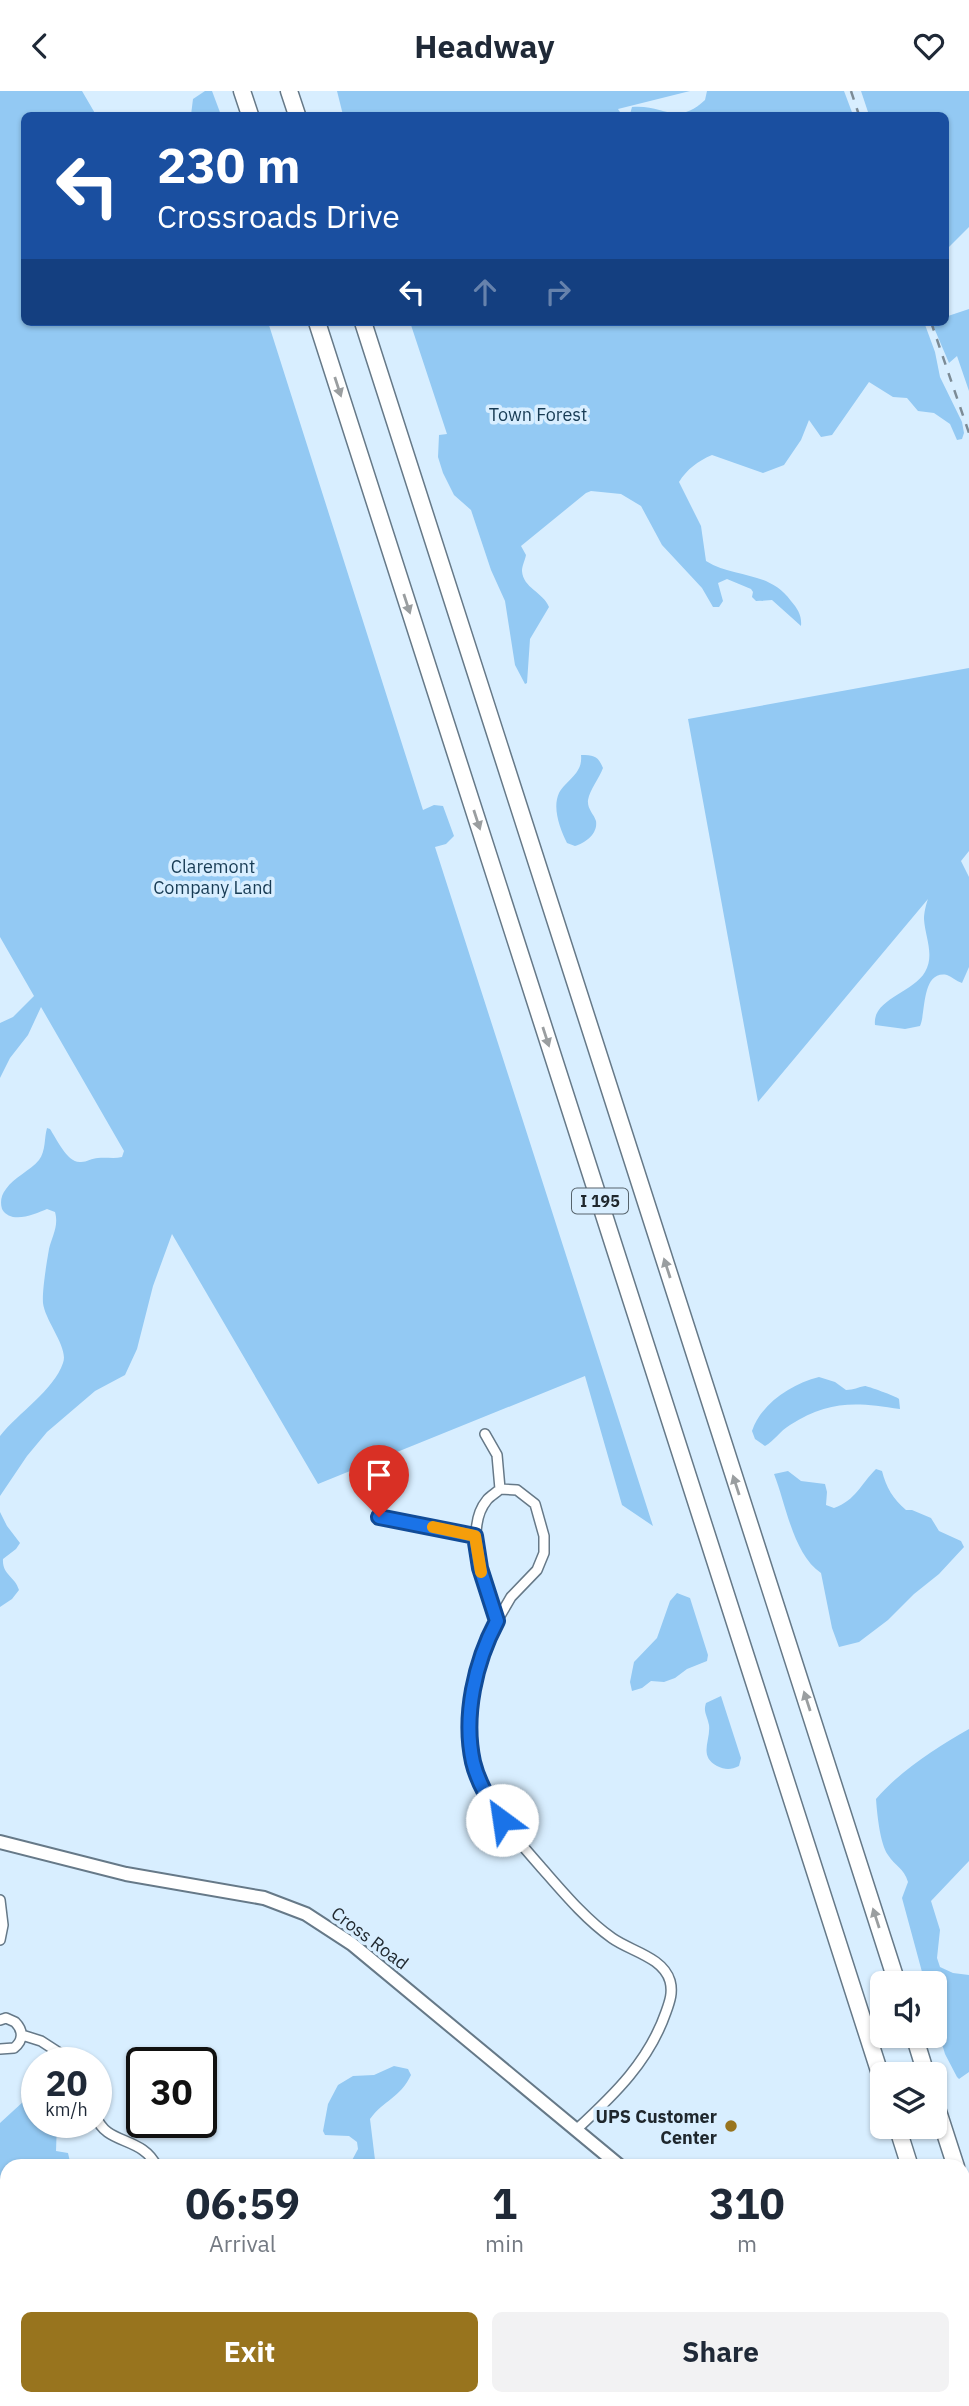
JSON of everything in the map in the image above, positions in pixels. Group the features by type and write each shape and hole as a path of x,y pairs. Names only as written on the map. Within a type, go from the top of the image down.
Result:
{"highway":[{"path":"242,91 249,112"},
{"path":"289,91 296,112"},
{"name":"I 195","path":"318,326 876,2062"},
{"name":"I 195","path":"364,326 893,1971"},
{"path":"901,2139 907,2159"},
{"path":"947,2139 953,2159"}],"street":[{"path":"485,1434 497,1455 500,1489"},
{"path":"497,1621 480,1568 475,1536 486,1500 500,1489 517,1490 535,1504 544,1536 544,1553 537,1570 511,1597 484,1644 478,1666 469,1737 474,1765 487,1797 517,1840 560,1888 612,1938 656,1963 668,1975 671,1986 671,1999 648,2052 626,2080 577,2129"},
{"path":"379,1517 475,1536"},
{"name":"Cross Road","path":"0,1842 127,1874 264,1898 306,1914 352,1944 612,2159"},
{"path":"0,1900 3,1925 0,1940"},
{"path":"0,2020 6,2018 15,2022 22,2035 49,2047"},
{"path":"0,2049 18,2045 22,2035"},
{"path":"112,2134 143,2148 153,2159"}],"green space":[{"name":"Claremont Company Land","path":"0,91 82,91 94,112 21,112 21,326 269,326 423,810 434,805 443,806 454,836 446,844 435,847 653,1526 622,1505 585,1376 318,1484 172,1234 153,1286 137,1349 125,1375 95,1391 47,1432 0,1496 0,1436 52,1383 64,1357 43,1303 48,1254 56,1226 55,1212 47,1209 23,1217 11,1216 2,1209 2,1196 9,1185 39,1160 44,1149 47,1128 67,1155 76,1162 122,1157 124,1151 41,1007 28,1035 10,1058 0,1078 0,1023 13,1017 34,996 0,937"},
{"path":"205,91 212,91 220,112 191,112 193,99"},
{"path":"337,91 690,91 618,109 620,112 342,112"},
{"path":"707,91 844,91 852,112 686,112 705,100"},
{"path":"861,91 969,91 969,227 949,247 949,112 868,112"},
{"path":"632,107 667,112 631,112"},
{"path":"969,309 969,391 957,356 949,363 933,326 949,326 949,316"},
{"name":"Town Forest","path":"411,326 925,326 940,377 962,422 964,433 962,439 957,440 950,424 934,413 918,411 907,398 893,397 869,382 832,435 821,437 809,420 801,440 784,465 763,473 712,455 686,473 679,482 701,526 706,561 772,584 796,607 801,626 772,600 756,601 752,597 751,589 727,579 718,583 723,601 719,607 713,607 702,588 662,545 641,506 621,494 591,491 586,493 521,546 526,555 523,577 549,607 530,639 525,684 515,665 505,601 491,570 471,510 454,495 438,457 439,435 447,434"},
{"path":"969,668 969,851 961,861 969,877 969,967 962,983 947,975 939,975 933,979 926,994 920,1026 905,1029 875,1025 876,1016 886,1002 919,979 928,966 924,919 928,899 758,1102 688,719"},
{"path":"581,755 595,757 603,768 588,800 596,821 595,830 587,840 575,846 567,843 564,837 556,805 562,788 580,767"},
{"path":"819,1377 835,1382 846,1390 865,1386 887,1394 899,1399 900,1409 856,1404 830,1407 790,1425 765,1446 755,1439 752,1431 756,1421 770,1404 788,1390"},
{"path":"876,1469 882,1471 897,1502 906,1510 931,1518 939,1531 961,1541 964,1547 939,1574 888,1620 859,1642 839,1647 832,1628 821,1573 811,1565 797,1541 774,1474 788,1471 801,1481 825,1484 826,1505 834,1508 853,1496"},
{"path":"0,1512 20,1543 3,1559 5,1569 19,1590 0,1607"},
{"path":"677,1593 690,1598 708,1655 707,1661 687,1669 675,1678 664,1682 651,1681 632,1691 630,1682 634,1662 657,1638 670,1601"},
{"path":"721,1696 741,1758 739,1766 731,1769 711,1762 707,1753 709,1725 705,1706"},
{"path":"969,1729 969,1861 931,1901 940,1930 937,1958 940,1967 953,1973 969,1975 969,2072 959,2079 943,2048 947,2048 947,1971 922,1971 902,1898 908,1882 885,1850 876,1799 908,1769"},
{"path":"394,2066 408,2069 411,2075 402,2089 370,2119 375,2159 353,2159 358,2149 357,2142 349,2136 325,2135 323,2131 328,2104 338,2085 353,2076 374,2075"},
{"path":"21,2104 21,2138 56,2138 56,2151 68,2153 69,2159 0,2159 0,2123"}],"railway":[{"path":"851,91 858,112"},
{"path":"932,326 969,433"}],"slow traffic":[{"path":"433,1527 475,1536 481,1572"}],"place":[{"name":"UPS Customer Center","path":"731,2126"}],"route":[{"path":"379,1517 475,1536 480,1568 497,1621 484,1644 478,1666 469,1737 474,1765 487,1797 502,1820"}]}
